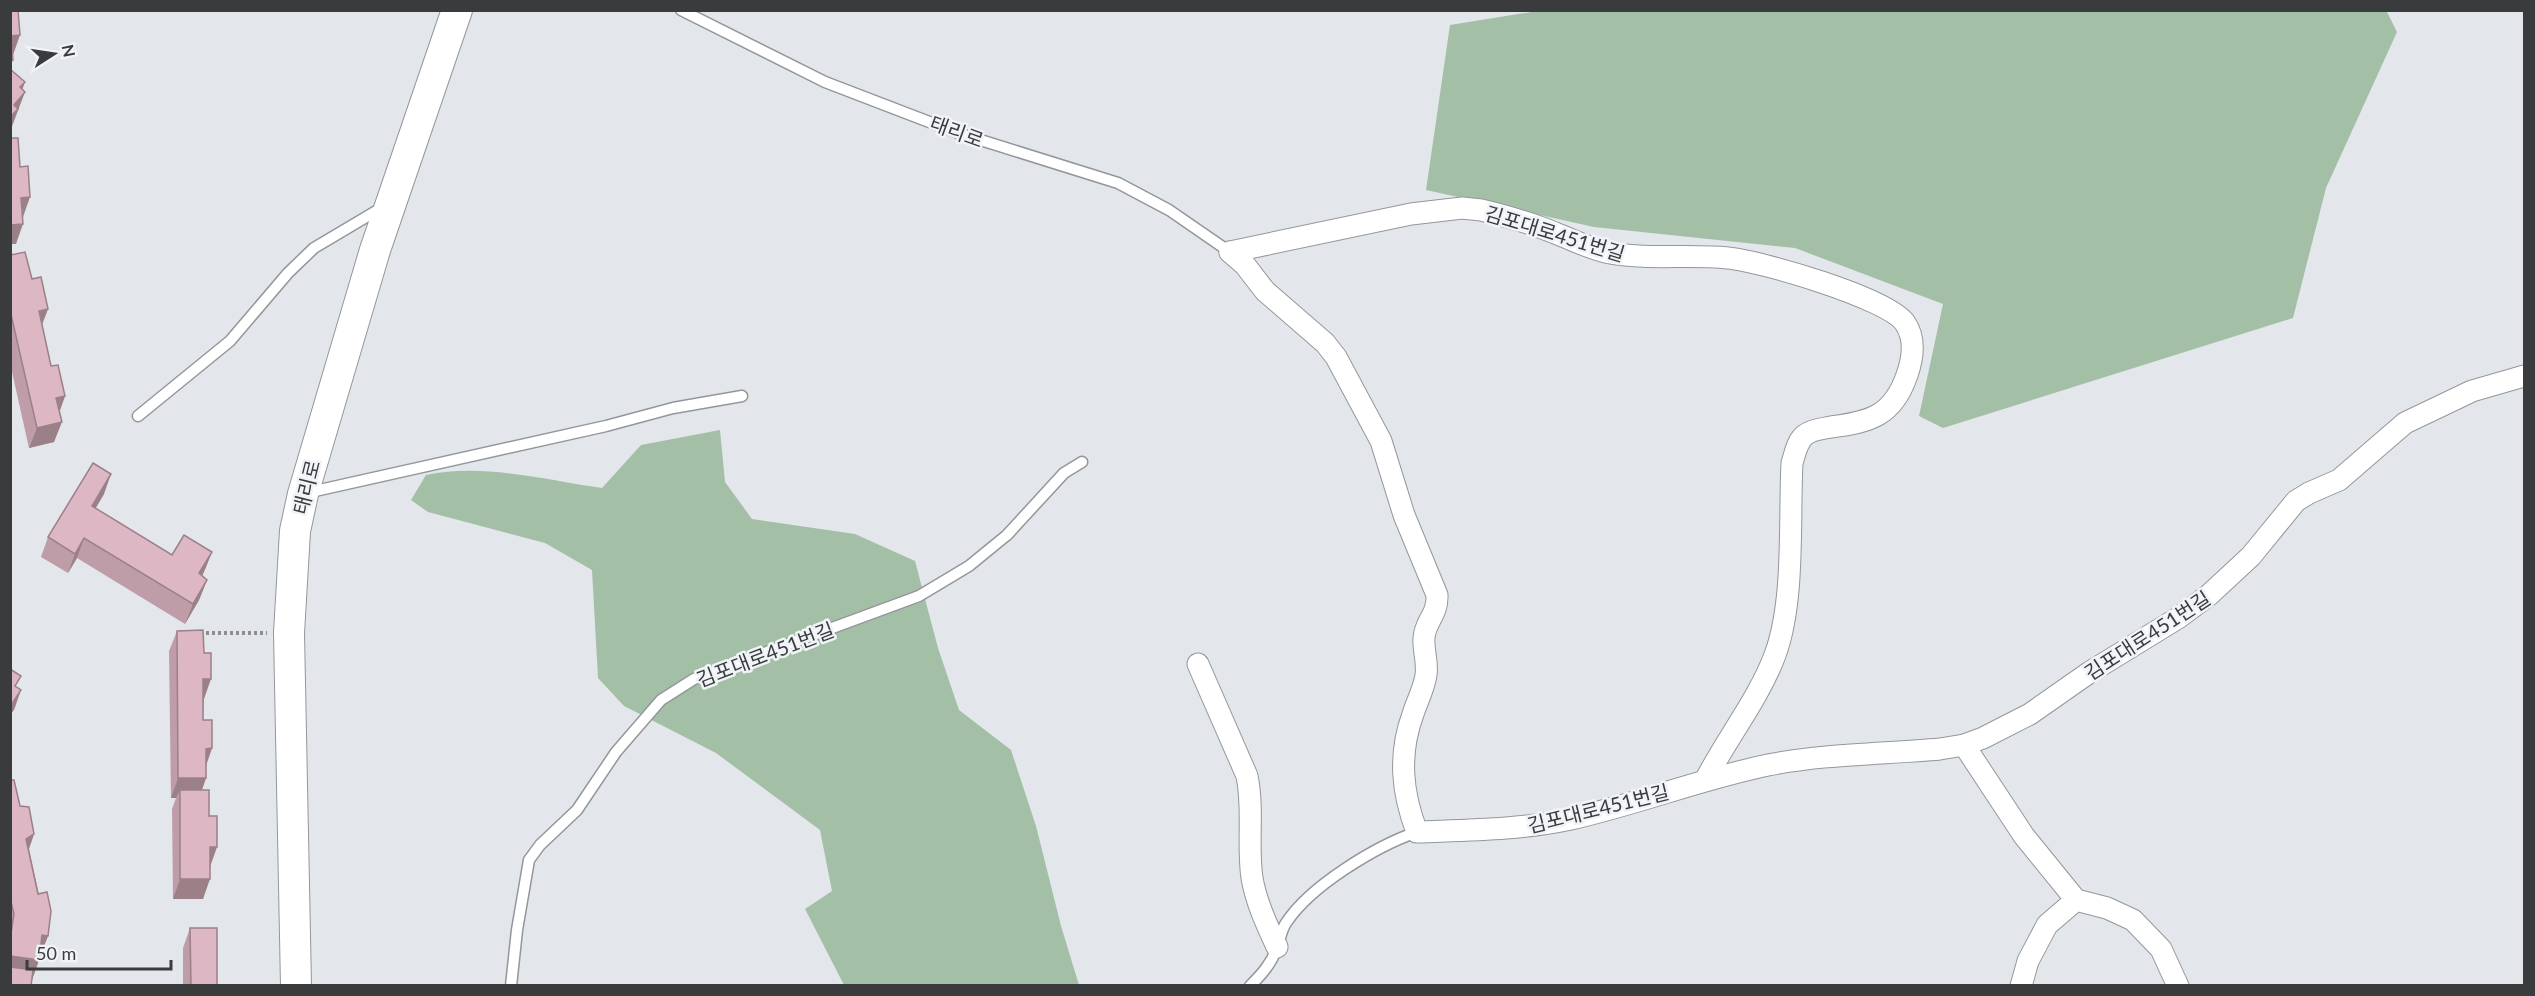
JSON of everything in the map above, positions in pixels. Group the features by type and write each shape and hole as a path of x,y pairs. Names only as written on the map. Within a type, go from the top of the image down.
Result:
{"street":[{"name":"태리로","path":"296,986 289,633 295,531 303,494 391,202 457,10"},
{"name":"김포대로451번길","path":"1230,252 1411,214 1443,209 1472,208 1505,216 1607,252 1632,256 1729,258 1777,269 1870,300 1904,321 1911,336 1913,351 1898,395 1889,406 1877,417 1863,422 1816,429 1804,436 1797,447 1792,464 1787,580 1780,637 1763,680 1723,745 1706,779"},
{"path":"1230,252 1245,265 1265,291 1325,343 1336,357 1381,441 1404,515 1437,595 1437,608 1426,627 1424,639 1426,675 1409,725 1403,756 1406,796 1417,832"},
{"name":"김포대로451번길","path":"1417,832 1490,830 1554,822 1612,808 1706,779 1792,761 1964,745 2030,714 2090,672 2178,618 2231,576 2296,501 2308,493 2339,480 2405,423 2472,391 2524,376"},
{"path":"1198,664 1247,777 1251,794 1252,876 1255,893 1277,947"},
{"path":"1964,745 2024,836 2076,900 2107,908 2133,920 2161,949 2178,986"},
{"path":"2021,986 2028,962 2047,925 2076,900"}],"lane":[{"name":"태리로","path":"681,10 825,82 958,133 1118,183 1169,210 1230,252"},
{"path":"138,416 230,341 288,273 314,248 391,202"},
{"path":"303,494 606,426 673,408 742,396"},
{"name":"김포대로451번길","path":"511,986 529,861 548,837 577,810 616,752 661,700 694,679 919,596 969,566 1007,535 1064,473 1082,462"},
{"name":"김포대로451번길","path":"1250,986 1269,965 1284,927 1293,912 1374,851 1417,832"}],"path":[{"path":"195,633 289,633"}],"green space":[{"path":"1544,10 2386,10 2397,32 2326,188 2293,318 1943,428 1919,416 1943,304 1795,248 1594,227 1426,190 1450,25"},
{"path":"720,430 725,482 752,519 855,534 915,561 938,648 959,710 1011,750 1036,826 1061,926 1079,985 844,985 805,909 832,891 820,830 716,753 624,706 598,678 592,570 545,543 428,512 411,500 426,475 448,472 514,474 602,488 641,445"}],"building":[{"path":"10,10 18,10 20,35 11,36 13,60 10,62"},
{"path":"10,69 25,82 20,87 25,92 14,105 18,109 10,117"},
{"path":"10,138 18,138 20,167 28,166 30,197 21,198 23,224 10,225"},
{"path":"25,252 32,279 41,277 48,309 39,311 51,366 58,365 65,396 56,398 62,422 37,428 10,310 10,255"},
{"path":"93,463 111,474 92,506 172,555 184,535 212,552 199,573 207,580 193,604 84,538 75,554 48,537"},
{"path":"203,630 204,653 211,653 211,679 203,679 203,720 212,720 212,748 206,749 206,778 178,778 177,631"},
{"path":"10,669 21,676 15,686 21,690 10,707"},
{"path":"10,780 14,780 20,806 29,807 34,834 26,839 38,894 47,892 51,911 48,936 42,935 39,960 10,956 14,914 10,898"},
{"path":"180,790 209,790 209,816 217,816 217,847 210,847 210,879 180,879"},
{"path":"190,928 217,928 217,986 191,986"},
{"path":"10,967 33,970 31,986 10,986"}]}
